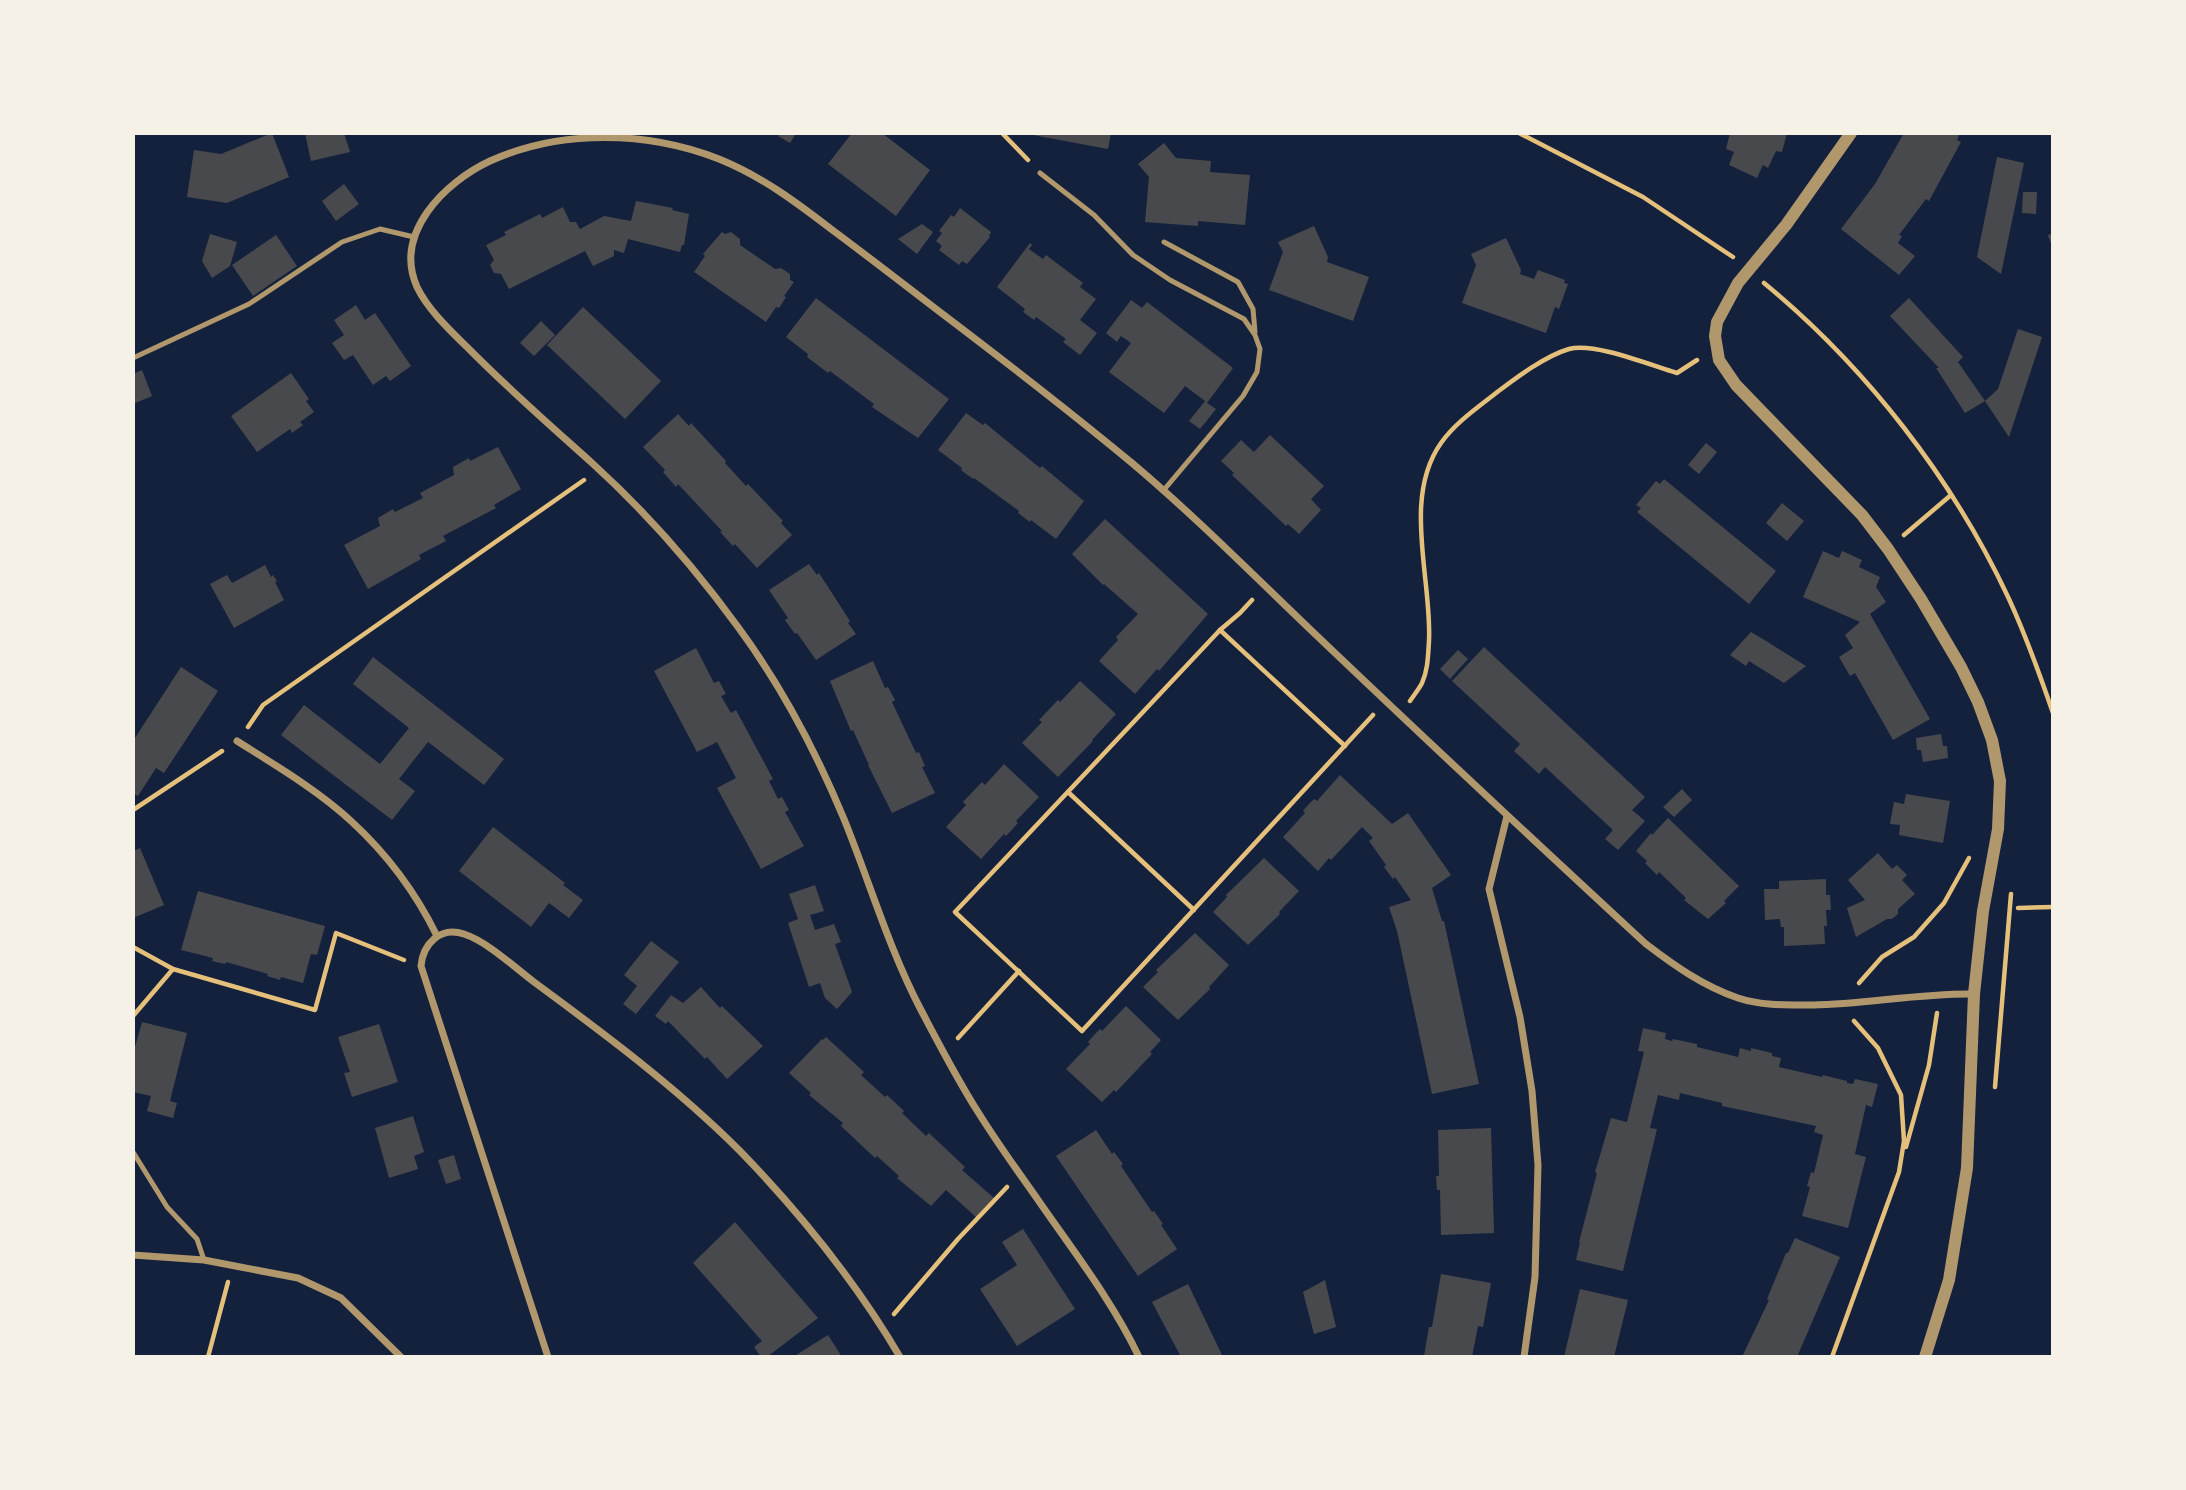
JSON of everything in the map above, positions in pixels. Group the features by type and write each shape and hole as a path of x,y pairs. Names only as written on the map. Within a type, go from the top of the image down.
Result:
{"street":[{"path":"1852,133 1786,225 1738,283 1717,323 1716,349 1719,360 1736,385 1862,514 1888,549 1943,635 1978,702 1992,740 2000,781 1998,829 1983,911 1974,994 1967,1168 1950,1280 1924,1357"},
{"path":"1139,1357 1130,1337 1097,1287 976,1111 918,1004 891,946 845,821 816,757 768,672 739,628 655,526 599,469 525,404 451,331 418,290 412,271 411,248 418,226 436,202 469,173 495,159 544,144 579,138 625,139 675,147 721,160 761,180 804,209 1014,370 1163,491 1507,816 1646,944 1682,971 1741,999 1783,1006 1974,994"},
{"path":"237,741 293,777 351,821 403,878 437,936"},
{"path":"1507,816 1489,888 1520,1017 1532,1091 1537,1153 1535,1277 1524,1357"},
{"path":"548,1357 421,967 422,953 437,936 466,934 487,947 672,1087 740,1152 814,1235 900,1357"},
{"path":"133,1255 204,1260 298,1278 341,1298 401,1357"}],"lane":[{"path":"1040,173 1094,215 1133,255 1170,280 1244,319 1255,335 1260,349 1257,372 1243,396 1163,491"},
{"path":"133,358 249,304 342,242 380,229 414,237"},
{"path":"1164,242 1238,282 1253,309 1255,335"},
{"path":"133,1152 167,1207 197,1239 204,1260"}],"path":[{"path":"1002,133 1040,173"},
{"path":"1519,133 1643,197 1723,250"},
{"path":"1771,289 1858,372 1951,495 2009,599 2053,713"},
{"path":"1401,716 1423,682 1427,666 1428,610 1421,519 1428,472 1441,443 1490,397 1554,355 1571,348 1593,349 1677,373 1716,349"},
{"path":"133,810 237,741 263,705 599,469"},
{"path":"1888,549 1951,495"},
{"path":"1264,586 955,912 1082,1031 1386,701"},
{"path":"1220,630 1345,746"},
{"path":"1068,792 1194,910"},
{"path":"1899,1172 1904,1141 1901,1094 1878,1048 1840,1004 1882,957 1914,937 1944,904 1966,861 1998,829"},
{"path":"2018,908 2053,907"},
{"path":"133,947 173,969 315,1010 336,933 421,967"},
{"path":"133,1016 173,969"},
{"path":"969,1026 1019,971"},
{"path":"1832,1357 1899,1172 1929,1065 1940,995"},
{"path":"882,1328 958,1239 1020,1174"},
{"path":"208,1357 232,1264"}],"building":[{"path":"272,133 289,177 227,203 187,197 194,150 221,154"},
{"path":"305,133 344,133 350,152 311,161"},
{"path":"780,133 796,133 790,143 778,136"},
{"path":"852,133 882,133 930,170 896,216 828,164"},
{"path":"1022,133 1111,133 1108,149"},
{"path":"1730,133 1787,133 1782,152 1776,151 1768,168 1763,165 1757,178 1729,165 1734,152 1726,149"},
{"path":"1904,133 1960,133 1957,140 1961,142 1929,201 1926,199 1899,235 1902,236 1898,243 1915,256 1899,275 1841,229 1875,184"},
{"path":"1164,143 1176,158 1211,161 1210,172 1250,175 1245,225 1198,221 1198,226 1145,222 1149,177 1138,164"},
{"path":"1997,157 2024,163 2001,274 1977,257"},
{"path":"344,184 359,204 336,221 322,201"},
{"path":"2023,192 2037,192 2036,214 2022,213"},
{"path":"636,201 689,214 684,245 680,252 628,239 624,253 614,250 614,256 593,266 585,251 509,289 501,274 494,273 490,265 494,260 486,245 506,235 504,232 540,214 542,218 563,207 570,222 576,222 580,229 604,216 631,221"},
{"path":"960,208 991,232 990,237 967,264 962,261 959,265 939,250 942,246 936,241 942,233 939,231"},
{"path":"922,224 933,232 917,254 898,239"},
{"path":"1314,226 1328,257 1327,262 1369,277 1353,321 1269,290 1283,252 1278,242"},
{"path":"722,232 731,232 740,239 740,245 775,269 781,268 790,274 790,280 794,282 779,308 776,307 766,322 694,272 705,256 703,254"},
{"path":"2053,233 2053,249 2048,235"},
{"path":"210,234 237,242 230,266 212,278 202,261"},
{"path":"276,235 297,266 253,296 232,265"},
{"path":"1506,238 1521,270 1520,274 1534,279 1538,270 1565,280 1564,283 1568,284 1559,309 1555,307 1546,333 1462,303 1476,265 1471,254"},
{"path":"1030,243 1032,245 1029,249 1043,259 1046,255 1083,283 1080,287 1096,299 1080,320 1097,333 1080,355 1063,342 1066,339 1036,317 1034,320 1023,312 1025,309 997,287"},
{"path":"816,298 949,399 918,438 872,407 874,404 830,371 828,373 786,337"},
{"path":"1909,298 1963,357 1958,362 1985,401 1965,413 1936,368 1939,368 1890,316"},
{"path":"1131,300 1142,308 1147,302 1233,368 1207,403 1216,409 1200,429 1189,421 1205,401 1185,386 1164,413 1109,372 1131,343 1121,336 1117,342 1106,333"},
{"path":"356,305 365,320 375,313 411,366 390,381 386,376 373,385 353,355 344,360 332,343 344,335 334,320"},
{"path":"583,307 661,381 625,419 547,345"},
{"path":"541,321 555,335 534,356 520,343"},
{"path":"2018,329 2042,337 2009,437 1985,401 1998,389"},
{"path":"142,370 152,396 133,404 133,374"},
{"path":"291,373 309,399 306,401 314,412 300,422 303,425 292,433 290,429 257,452 231,416"},
{"path":"966,413 983,425 985,423 1084,501 1056,539 1018,513 1019,511 961,470 962,468 938,450"},
{"path":"678,414 689,426 691,423 746,486 748,484 783,521 781,523 792,535 757,568 735,544 733,546 678,484 676,487 663,472 665,470 643,447"},
{"path":"1270,435 1324,486 1311,499 1321,510 1299,534 1288,524 1286,526 1232,475 1234,473 1221,461 1241,440 1254,452"},
{"path":"1706,443 1717,452 1699,474 1688,465"},
{"path":"498,447 521,489 494,505 496,508 443,536 446,541 419,555 421,559 368,589 344,545 380,526 378,518 393,509 395,512 423,498 420,493 454,475 453,467"},
{"path":"1664,479 1776,571 1749,604 1637,512 1641,508 1636,505 1656,481 1660,484"},
{"path":"1782,503 1804,521 1787,541 1766,523"},
{"path":"1105,519 1208,614 1159,671 1157,669 1135,694 1099,661 1118,640 1116,637 1138,614 1072,554"},
{"path":"1823,551 1839,558 1842,551 1862,560 1859,567 1880,577 1876,587 1886,602 1870,614 1930,719 1893,740 1855,673 1850,676 1839,657 1853,648 1845,635 1860,622 1803,597"},
{"path":"809,564 817,575 819,573 856,634 816,660 785,620 788,618 769,590"},
{"path":"265,565 271,577 273,575 277,581 275,582 284,600 234,628 210,584 227,575 232,583"},
{"path":"1751,632 1806,666 1784,683 1749,661 1746,666 1730,655"},
{"path":"1484,647 1645,797 1632,810 1645,821 1618,850 1605,839 1613,830 1545,767 1539,774 1514,751 1520,744 1452,681"},
{"path":"696,648 714,683 719,681 726,694 721,696 731,713 736,710 773,779 769,781 778,799 782,797 789,810 785,812 804,846 761,869 717,788 736,778 717,742 697,752 654,671"},
{"path":"1458,650 1468,659 1450,679 1440,669"},
{"path":"373,657 504,759 484,785 428,742 399,779 415,791 392,820 281,735 304,705 380,764 409,728 353,684"},
{"path":"873,661 885,688 888,687 895,700 892,702 916,753 919,752 925,766 922,767 935,793 892,813 853,730 851,731 830,681"},
{"path":"181,667 218,691 164,773 156,768 138,796 133,793 133,741"},
{"path":"1080,681 1116,714 1058,777 1022,743 1042,722 1039,720"},
{"path":"1941,734 1943,746 1947,746 1948,758 1923,762 1921,750 1917,750 1916,738"},
{"path":"1004,764 1039,797 1006,836 1004,834 981,859 946,827 966,805 963,802 982,782 985,785"},
{"path":"1340,775 1392,824 1408,813 1451,875 1432,888 1444,921 1479,1084 1432,1094 1397,931 1389,907 1411,900 1395,877 1393,879 1384,867 1386,865 1369,841 1373,838 1362,827 1318,871 1283,837 1305,813 1303,811 1308,805 1314,799 1317,801"},
{"path":"1682,789 1692,800 1674,817 1663,807"},
{"path":"1906,794 1950,801 1943,843 1899,835 1900,825 1890,824 1894,802 1904,804"},
{"path":"1668,818 1739,886 1724,901 1726,903 1708,919 1684,900 1686,898 1659,872 1657,875 1636,851"},
{"path":"493,827 583,900 569,918 549,903 531,927 459,871"},
{"path":"140,848 164,905 133,918 133,851"},
{"path":"1878,853 1892,869 1897,865 1907,875 1902,880 1915,894 1898,909 1898,914 1892,919 1887,919 1856,937 1847,908 1865,900 1848,880"},
{"path":"1264,858 1299,891 1248,945 1213,912 1226,895"},
{"path":"1826,879 1826,895 1830,895 1831,910 1826,910 1825,944 1784,946 1784,927 1781,927 1780,919 1765,920 1764,889 1779,889 1779,881"},
{"path":"815,885 824,911 810,915 815,930 834,924 841,942 835,944 852,992 837,1009 825,998 820,983 809,987 788,923 798,919 789,894"},
{"path":"198,891 325,926 317,955 311,954 303,983 281,977 280,980 267,976 268,974 226,962 212,961 213,958 181,950"},
{"path":"1195,933 1229,965 1210,989 1178,1020 1143,987 1158,972 1156,970"},
{"path":"651,941 679,962 636,1014 623,1004 637,986 624,975"},
{"path":"701,987 720,1008 722,1006 763,1046 727,1079 668,1021 666,1024 655,1016 671,995 683,1003"},
{"path":"1126,1006 1161,1040 1150,1052 1152,1054 1116,1092 1114,1090 1102,1102 1066,1069 1090,1044 1088,1042 1094,1035 1100,1029 1102,1031"},
{"path":"142,1022 187,1033 170,1101 177,1103 173,1118 147,1111 151,1096 133,1092 133,1054"},
{"path":"379,1024 398,1082 352,1097 344,1073 350,1072 338,1037"},
{"path":"1643,1028 1666,1033 1665,1039 1697,1044 1697,1047 1738,1057 1740,1048 1772,1053 1772,1056 1781,1058 1779,1067 1822,1077 1823,1075 1847,1083 1853,1084 1855,1079 1878,1084 1872,1107 1866,1105 1855,1154 1866,1157 1848,1228 1802,1216 1810,1187 1807,1186 1811,1172 1814,1173 1823,1135 1814,1132 1816,1126 1722,1106 1722,1103 1680,1093 1679,1100 1658,1095 1650,1128 1657,1129 1623,1271 1576,1260 1597,1173 1595,1172 1611,1118 1627,1122 1644,1052 1638,1051"},
{"path":"826,1037 864,1072 861,1075 885,1097 887,1095 926,1136 929,1133 965,1167 962,1170 994,1198 976,1217 946,1190 931,1206 897,1178 899,1176 877,1156 875,1158 841,1126 843,1123 809,1095 811,1093 789,1073"},
{"path":"413,1116 424,1152 414,1156 418,1169 389,1178 375,1128"},
{"path":"1491,1128 1494,1233 1441,1235 1440,1190 1437,1190 1436,1176 1439,1176 1438,1130"},
{"path":"1096,1130 1112,1154 1114,1152 1123,1164 1121,1166 1163,1224 1161,1225 1177,1249 1138,1276 1056,1156"},
{"path":"454,1155 461,1179 446,1184 438,1160"},
{"path":"735,1222 818,1318 767,1357 761,1357 754,1347 762,1341 693,1263"},
{"path":"1023,1229 1075,1309 1017,1346 980,1289 1017,1265 1002,1242"},
{"path":"1795,1238 1840,1257 1797,1357 1742,1357 1769,1300 1767,1299 1786,1253"},
{"path":"1441,1274 1491,1283 1483,1327 1478,1326 1472,1357 1424,1356"},
{"path":"1325,1280 1336,1327 1314,1334 1303,1292"},
{"path":"1188,1284 1222,1355 1218,1357 1181,1357 1152,1302"},
{"path":"1580,1289 1628,1300 1614,1357 1564,1357"},
{"path":"828,1335 842,1357 793,1357"}]}
